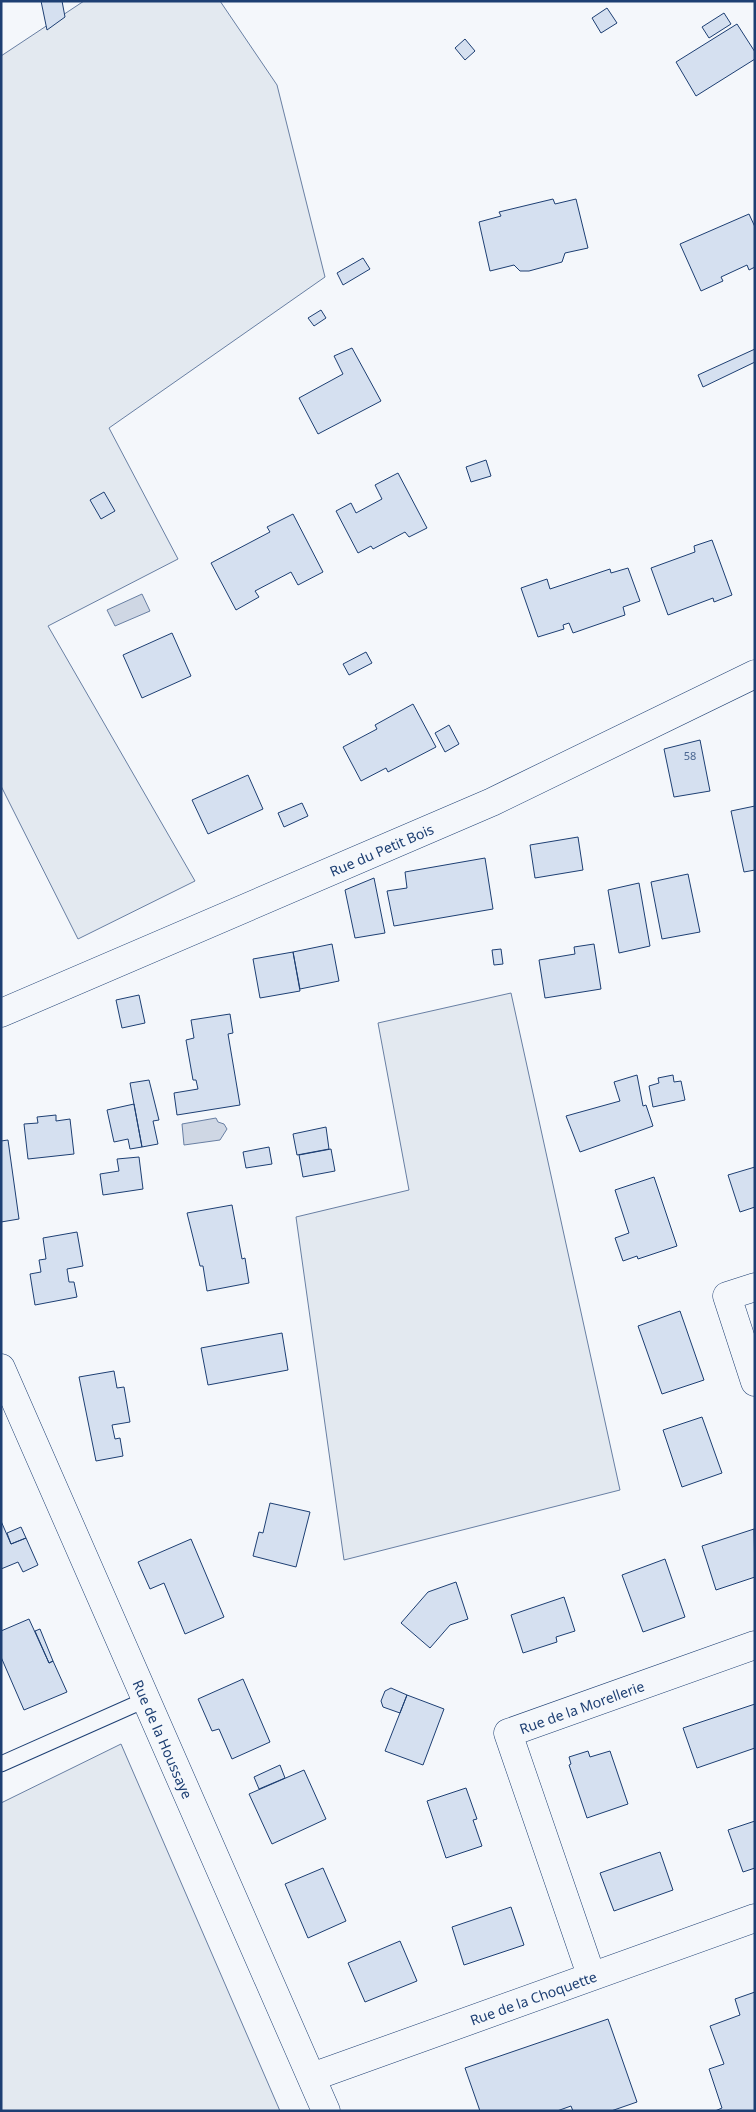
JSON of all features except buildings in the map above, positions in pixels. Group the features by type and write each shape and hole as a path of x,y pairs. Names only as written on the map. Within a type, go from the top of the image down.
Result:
{"street":[{"name":"Rue du Petit Bois","path":"1,1013 492,802 755,674"},
{"path":"755,1287 727,1296 755,1382"},
{"name":"Rue de la Houssaye","path":"1,1368 326,2111"},
{"name":"Rue de la Morellerie","path":"591,1975 508,1732 755,1645"},
{"name":"Rue de la Choquette","path":"312,2077 591,1975 755,1918"}],"lane":[{"path":"1,1764 145,1700"}],"shaded area":[{"path":"84,1 220,1 277,85 325,277 109,428 178,559 48,626 195,881 78,939 1,786 1,56"},
{"path":"142,594 150,611 115,626 107,610"},
{"path":"511,993 620,1490 344,1560 296,1217 409,1190 378,1023"},
{"path":"216,1118 227,1129 220,1140 184,1145 182,1124"},
{"path":"121,1744 280,2111 1,2111 1,1803"}]}
